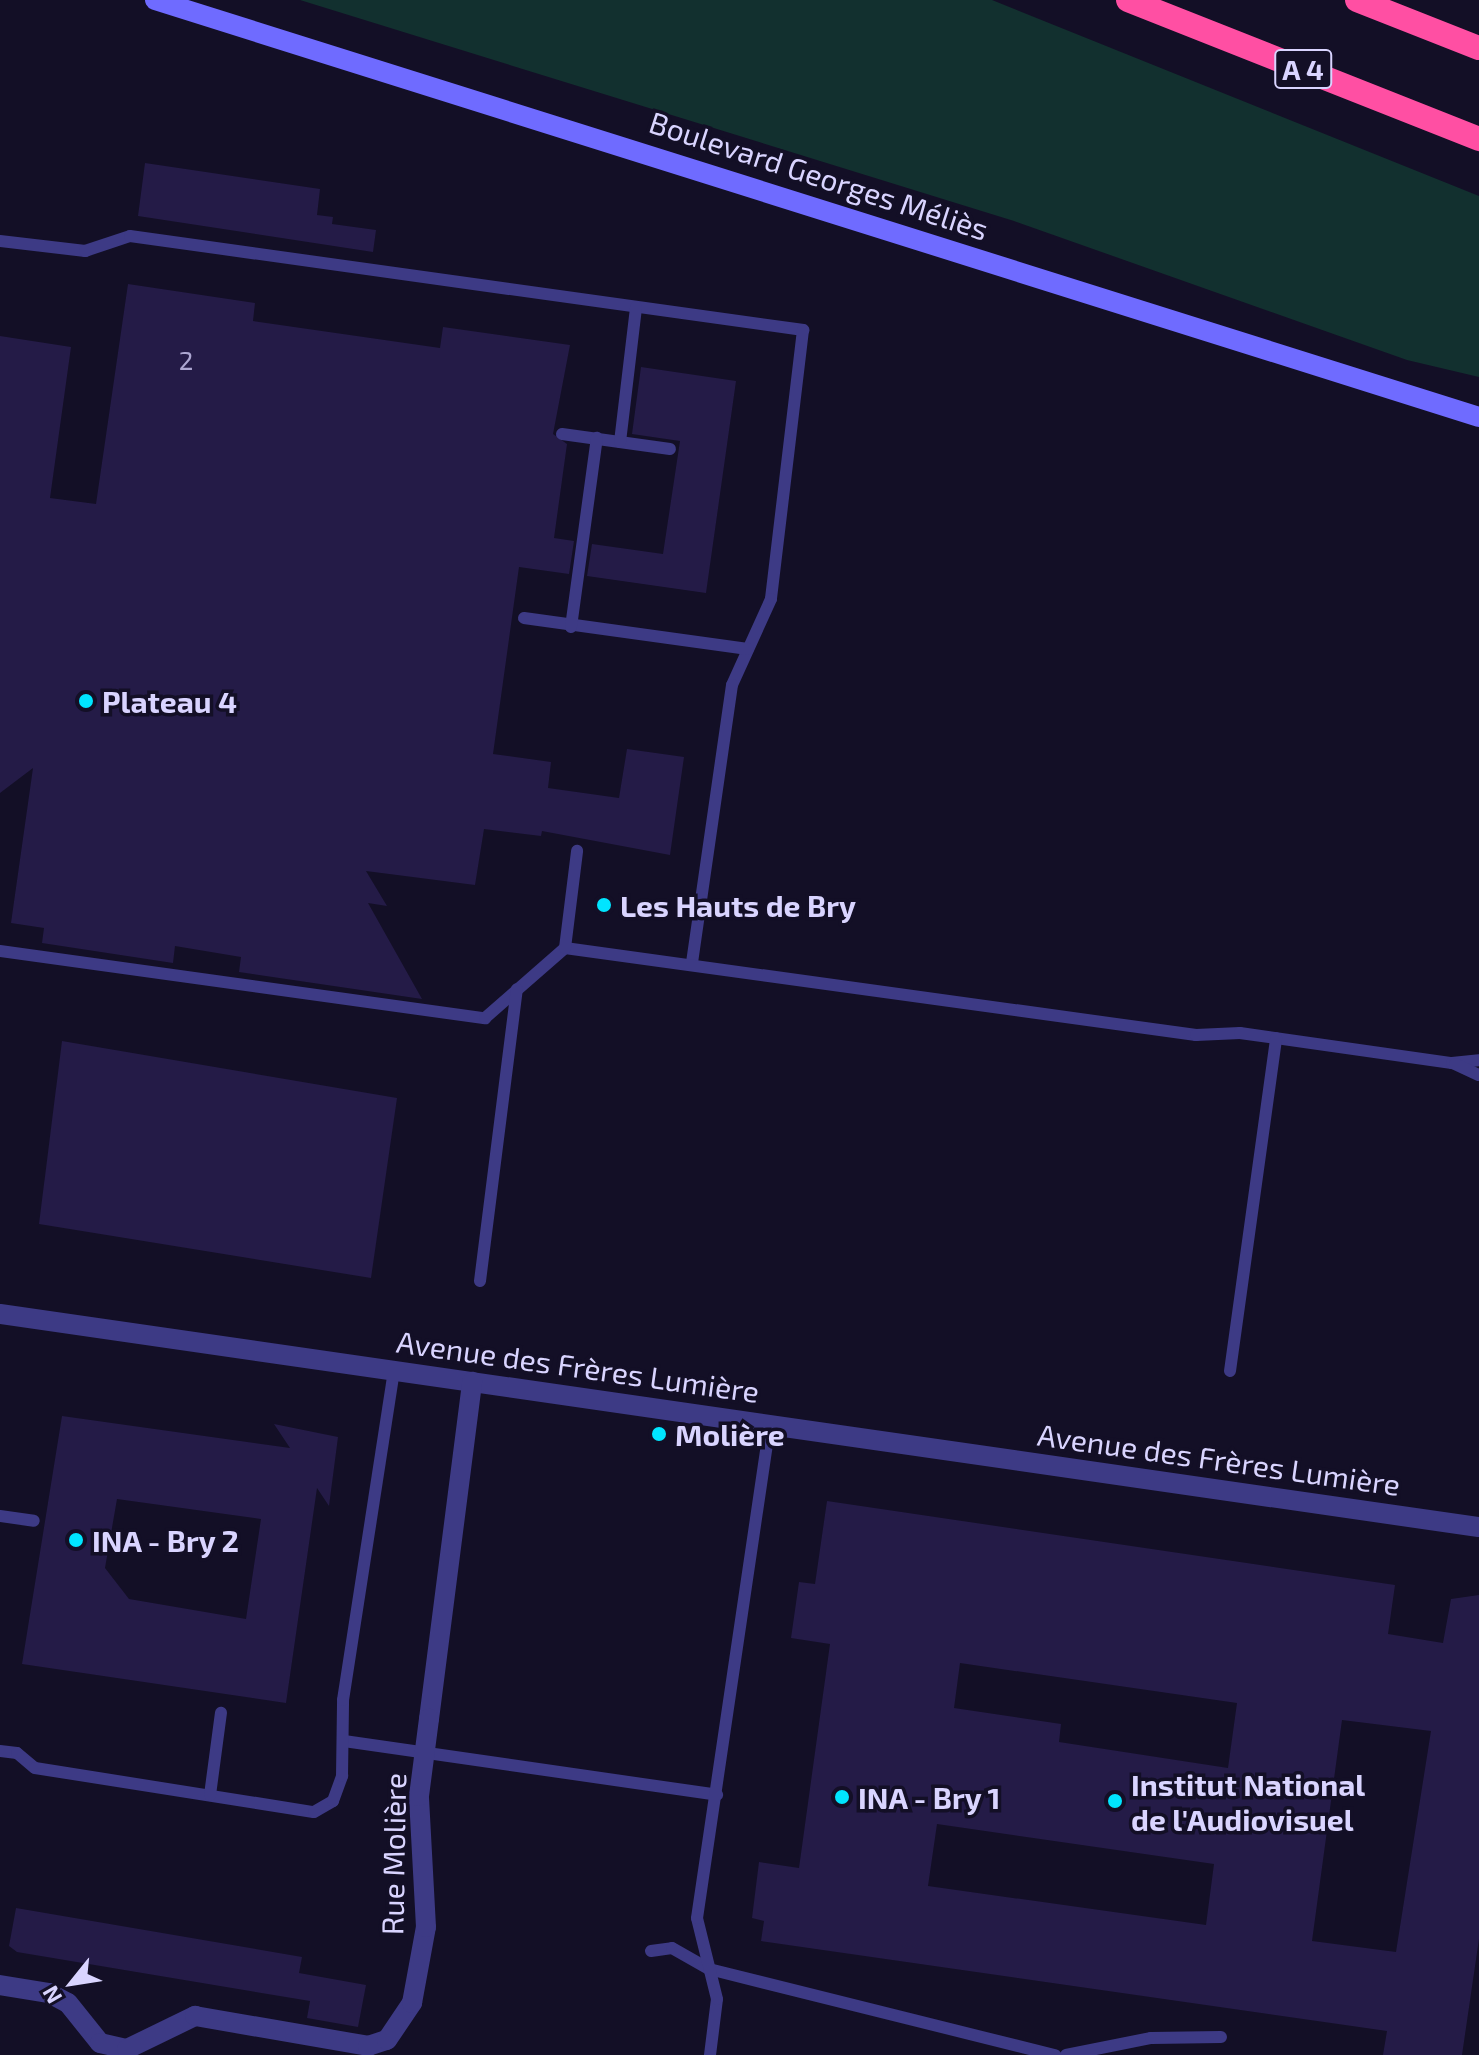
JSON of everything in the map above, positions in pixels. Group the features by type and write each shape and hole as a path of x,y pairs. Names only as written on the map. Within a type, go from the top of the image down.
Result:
{"highway":[{"name":"A 4","path":"1128,0 1479,139"},
{"path":"1357,0 1479,48"}],"main road":[{"name":"Boulevard Georges Méliès","path":"155,0 1473,418"}],"street":[{"name":"Avenue des Frères Lumière","path":"0,1314 1479,1527"},
{"name":"Rue Molière","path":"0,1985 49,1993 68,2003 100,2043 127,2049 195,2016 387,2048 412,2003 426,1927 419,1796 472,1382"}],"lane":[{"path":"0,241 85,251 130,236 803,330 771,599 732,685 692,964"},
{"path":"620,442 636,307"},
{"path":"562,434 670,449"},
{"path":"571,627 597,438"},
{"path":"524,618 571,627 748,649"},
{"path":"0,951 485,1018 565,948 577,851"},
{"path":"565,948 1196,1035 1276,1038 1452,1063 1479,1060"},
{"path":"480,1281 517,989"},
{"path":"1230,1371 1276,1038"},
{"path":"1452,1063 1479,1075"},
{"path":"0,1751 17,1753 35,1768 314,1812 340,1791 343,1700 394,1369"},
{"path":"710,2055 717,1999 697,1918 770,1425"},
{"path":"0,1516 34,1521"},
{"path":"210,1795 221,1713"},
{"path":"344,1741 717,1795"},
{"path":"651,1951 672,1948 709,1969 1055,2055"},
{"path":"1066,2055 1151,2038 1221,2037"}],"green space":[{"path":"300,0 992,0 1479,196 1479,377 1407,360 1014,221"}],"building":[{"path":"145,163 320,189 317,215 333,217 332,224 376,230 373,252 138,216"},
{"path":"128,284 255,303 253,321 440,348 443,327 570,345 553,434 567,444 554,538 574,541 569,574 519,567 493,754 551,762 548,788 619,798 627,749 684,757 670,855 542,831 541,836 484,829 475,885 366,871 387,906 368,903 422,999 239,972 241,957 175,946 173,963 42,943 44,928 11,923 33,768 0,793 0,336 71,347 50,498 96,504"},
{"path":"641,367 736,381 706,593 587,576 592,544 663,554 680,441 632,434"},
{"path":"62,1041 397,1098 371,1278 39,1224"},
{"name":"INA - Bry 2","path":"62,1416 290,1448 274,1424 338,1437 329,1506 317,1488 286,1703 22,1664","holes":["117,1499 261,1519 246,1619 129,1599 105,1568"]},
{"name":"INA - Bry 1","path":"827,1501 1395,1585 1388,1634 1443,1643 1451,1599 1479,1595 1479,1939 1462,2055 1383,2055 1387,2031 761,1941 764,1921 752,1918 759,1862 799,1868 830,1644 791,1638 799,1582 815,1584","holes":["960,1663 1237,1703 1228,1768 1059,1742 1061,1724 954,1708","1342,1720 1431,1731 1396,1952 1312,1941","937,1824 1214,1864 1206,1925 928,1886"]},
{"path":"16,1908 302,1957 299,1973 366,1985 358,2027 307,2018 310,2001 17,1952 9,1946"}],"place":[{"name":"Plateau 4","path":"86,701"},
{"name":"Les Hauts de Bry","path":"604,905"},
{"name":"Molière","path":"659,1434"},
{"name":"INA - Bry 2","path":"76,1540"},
{"name":"INA - Bry 1","path":"842,1797"},
{"name":"Institut National de l'Audiovisuel","path":"1115,1801"}]}
